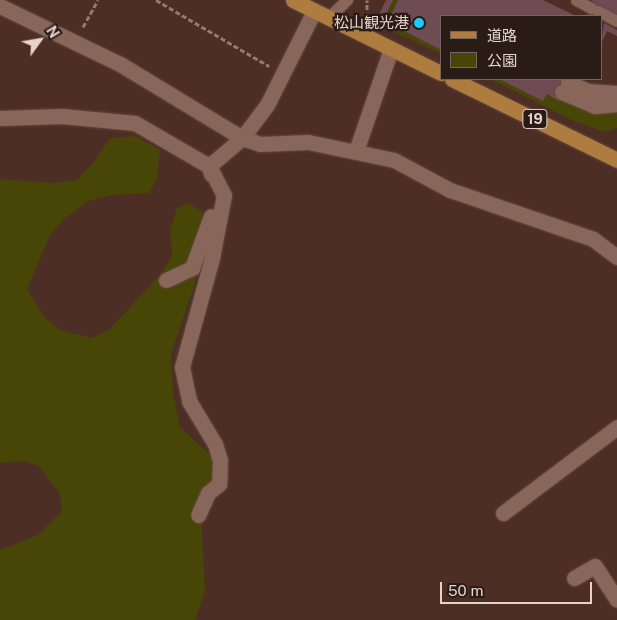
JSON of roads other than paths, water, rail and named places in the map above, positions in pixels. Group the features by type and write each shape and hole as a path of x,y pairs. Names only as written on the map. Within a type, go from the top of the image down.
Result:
{"main road":[{"path":"293,0 440,73"},
{"name":"19","path":"454,80 617,160"}],"street":[{"path":"0,6 75,41 242,138 260,144 308,142 394,160 450,190 593,239 617,257"},
{"path":"209,166 242,138 267,105 314,11"},
{"path":"356,151 391,49"},
{"path":"617,93 565,87 595,106 617,104"},
{"path":"0,118 62,116 135,123 209,166 224,195 212,258 182,367 185,391 215,444 221,477 220,484 208,493 198,514"},
{"path":"166,280 192,268 203,243 216,194 209,166"},
{"path":"503,513 617,427"},
{"path":"574,578 595,566 617,600"}],"lane":[{"path":"328,18 347,0"},
{"path":"576,0 617,21"}],"place":[{"name":"松山観光港","path":"419,23"}]}
